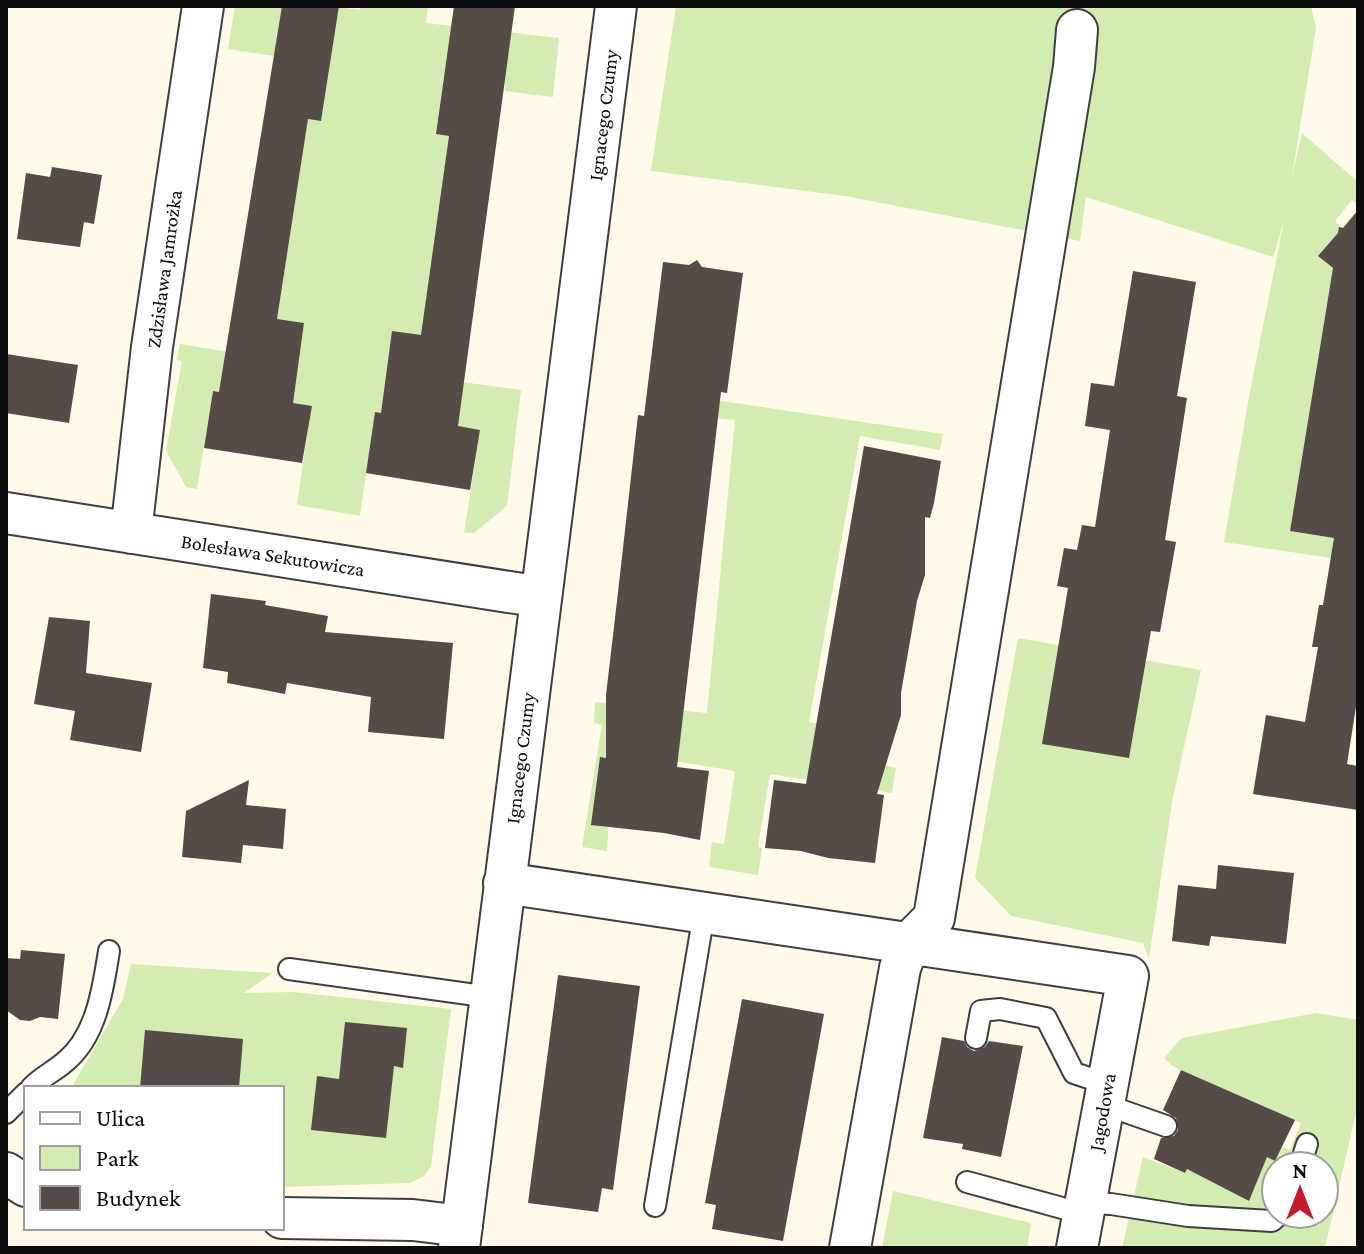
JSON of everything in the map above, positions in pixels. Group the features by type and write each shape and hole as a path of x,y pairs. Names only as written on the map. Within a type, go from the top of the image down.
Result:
{"street":[{"name":"Zdzisława Jamrożka","path":"131,533 152,347 203,6"},
{"name":"Ignacego Czumy","path":"461,1237 616,6"},
{"path":"850,1248 900,968 909,943 934,918 1074,67 1077,30"},
{"name":"Bolesława Sekutowicza","path":"6,513 541,597"},
{"path":"504,883 909,943"},
{"name":"Jagodowa","path":"909,943 1128,976 1082,1222"},
{"path":"6,1173 24,1185"},
{"path":"284,1218 413,1220 461,1237"}],"lane":[{"path":"655,1206 704,913"},
{"path":"34,1086 69,1060 91,1026 102,999 109,951"},
{"path":"289,969 490,997"},
{"path":"976,1038 981,1011 1000,1009 1046,1018 1074,1073 1105,1094 1166,1126"},
{"path":"6,1113 24,1095"},
{"path":"1305,1150 1307,1144"},
{"path":"967,1182 1082,1222 1111,1204 1188,1216 1260,1220"}],"green space":[{"path":"235,6 331,6 360,10 362,6 428,6 426,23 559,38 553,97 505,91 505,83 444,75 436,134 449,136 424,377 521,390 507,506 474,533 464,533 480,430 375,413 360,516 297,505 311,406 213,391 197,489 186,487 166,451 182,361 177,360 180,344 260,357 300,352 304,323 277,319 308,119 321,121 330,65 228,49"},
{"path":"676,6 1311,6 1316,28 1292,176 1302,133 1358,182 1358,204 1352,200 1335,221 1342,228 1319,256 1333,269 1290,531 1358,542 1358,562 1224,542 1284,221 1273,257 1086,197 1080,241 845,196 651,171"},
{"path":"655,391 943,434 940,450 860,436 809,722 889,737 884,765 896,768 892,793 770,774 758,847 762,848 758,875 709,867 712,842 724,844 735,771 613,751 607,851 582,847 602,725 594,723 595,702 707,713 735,420 654,412"},
{"path":"1018,638 1201,670 1172,802 1149,959 1143,943 1011,916 975,878"},
{"path":"131,964 273,973 244,993 293,992 451,1009 431,1167 424,1176 410,1183 284,1187 284,1086 72,1086 123,999"},
{"path":"1316,1013 1358,1020 1358,1104 1340,1183 1340,1150 1290,1150 1301,1123 1172,1066 1164,1058 1182,1038"},
{"path":"1143,1157 1185,1173 1189,1164 1248,1201 1260,1173 1260,1230 1329,1230 1325,1248 1122,1248"},
{"path":"893,1191 1031,1223 1027,1248 882,1248"}],"building":[{"path":"282,6 339,6 321,121 308,119 277,319 304,323 293,403 312,406 302,463 204,448 213,391 219,392"},
{"path":"454,6 515,6 458,426 480,430 470,490 366,473 375,412 381,413 392,331 421,335 449,136 436,134"},
{"path":"52,167 102,175 94,224 84,222 80,247 17,239 26,173 50,177"},
{"path":"1358,210 1358,694 1347,764 1358,766 1358,810 1253,794 1266,715 1305,722 1318,647 1312,647 1319,605 1323,605 1334,538 1290,531 1333,268 1318,256 1338,233 1339,227 1343,228"},
{"path":"697,260 702,267 743,273 727,393 721,392 677,767 709,771 700,840 591,825 600,757 606,758 606,695 638,415 644,416 663,262 689,265"},
{"path":"1133,271 1196,282 1177,396 1187,398 1165,540 1176,542 1160,632 1151,631 1129,758 1042,744 1068,588 1057,586 1064,548 1077,550 1082,525 1095,527 1110,430 1085,426 1091,383 1114,386"},
{"path":"6,354 78,365 69,423 6,413"},
{"path":"864,446 941,461 930,518 925,517 925,575 917,601 901,693 901,715 877,794 884,795 875,863 765,848 774,780 806,784"},
{"path":"211,594 266,601 265,605 328,616 325,632 453,643 444,739 368,732 371,697 287,683 285,694 227,683 228,672 203,668"},
{"path":"49,617 90,621 86,673 152,683 141,752 70,740 75,711 34,704"},
{"path":"249,780 246,805 286,809 283,849 243,845 241,863 182,857 186,811"},
{"path":"1218,865 1294,873 1286,944 1211,936 1209,946 1172,941 1178,885 1216,889"},
{"path":"21,950 65,954 58,1019 40,1017 30,1021 20,1020 6,1010 6,958 20,959"},
{"path":"558,975 640,986 613,1190 602,1188 598,1212 528,1203"},
{"path":"742,999 824,1014 783,1241 712,1229 716,1205 705,1203"},
{"path":"345,1022 407,1028 403,1068 394,1066 386,1138 311,1130 317,1076 339,1079"},
{"path":"145,1030 243,1039 239,1086 140,1086"},
{"path":"942,1037 964,1041 974,1051 985,1047 989,1041 1023,1046 1001,1157 962,1149 963,1144 923,1138"},
{"path":"1181,1070 1295,1120 1280,1150 1260,1150 1260,1174 1249,1201 1187,1169 1185,1173 1154,1159 1161,1138 1174,1136 1178,1130 1176,1118 1163,1110"}]}
